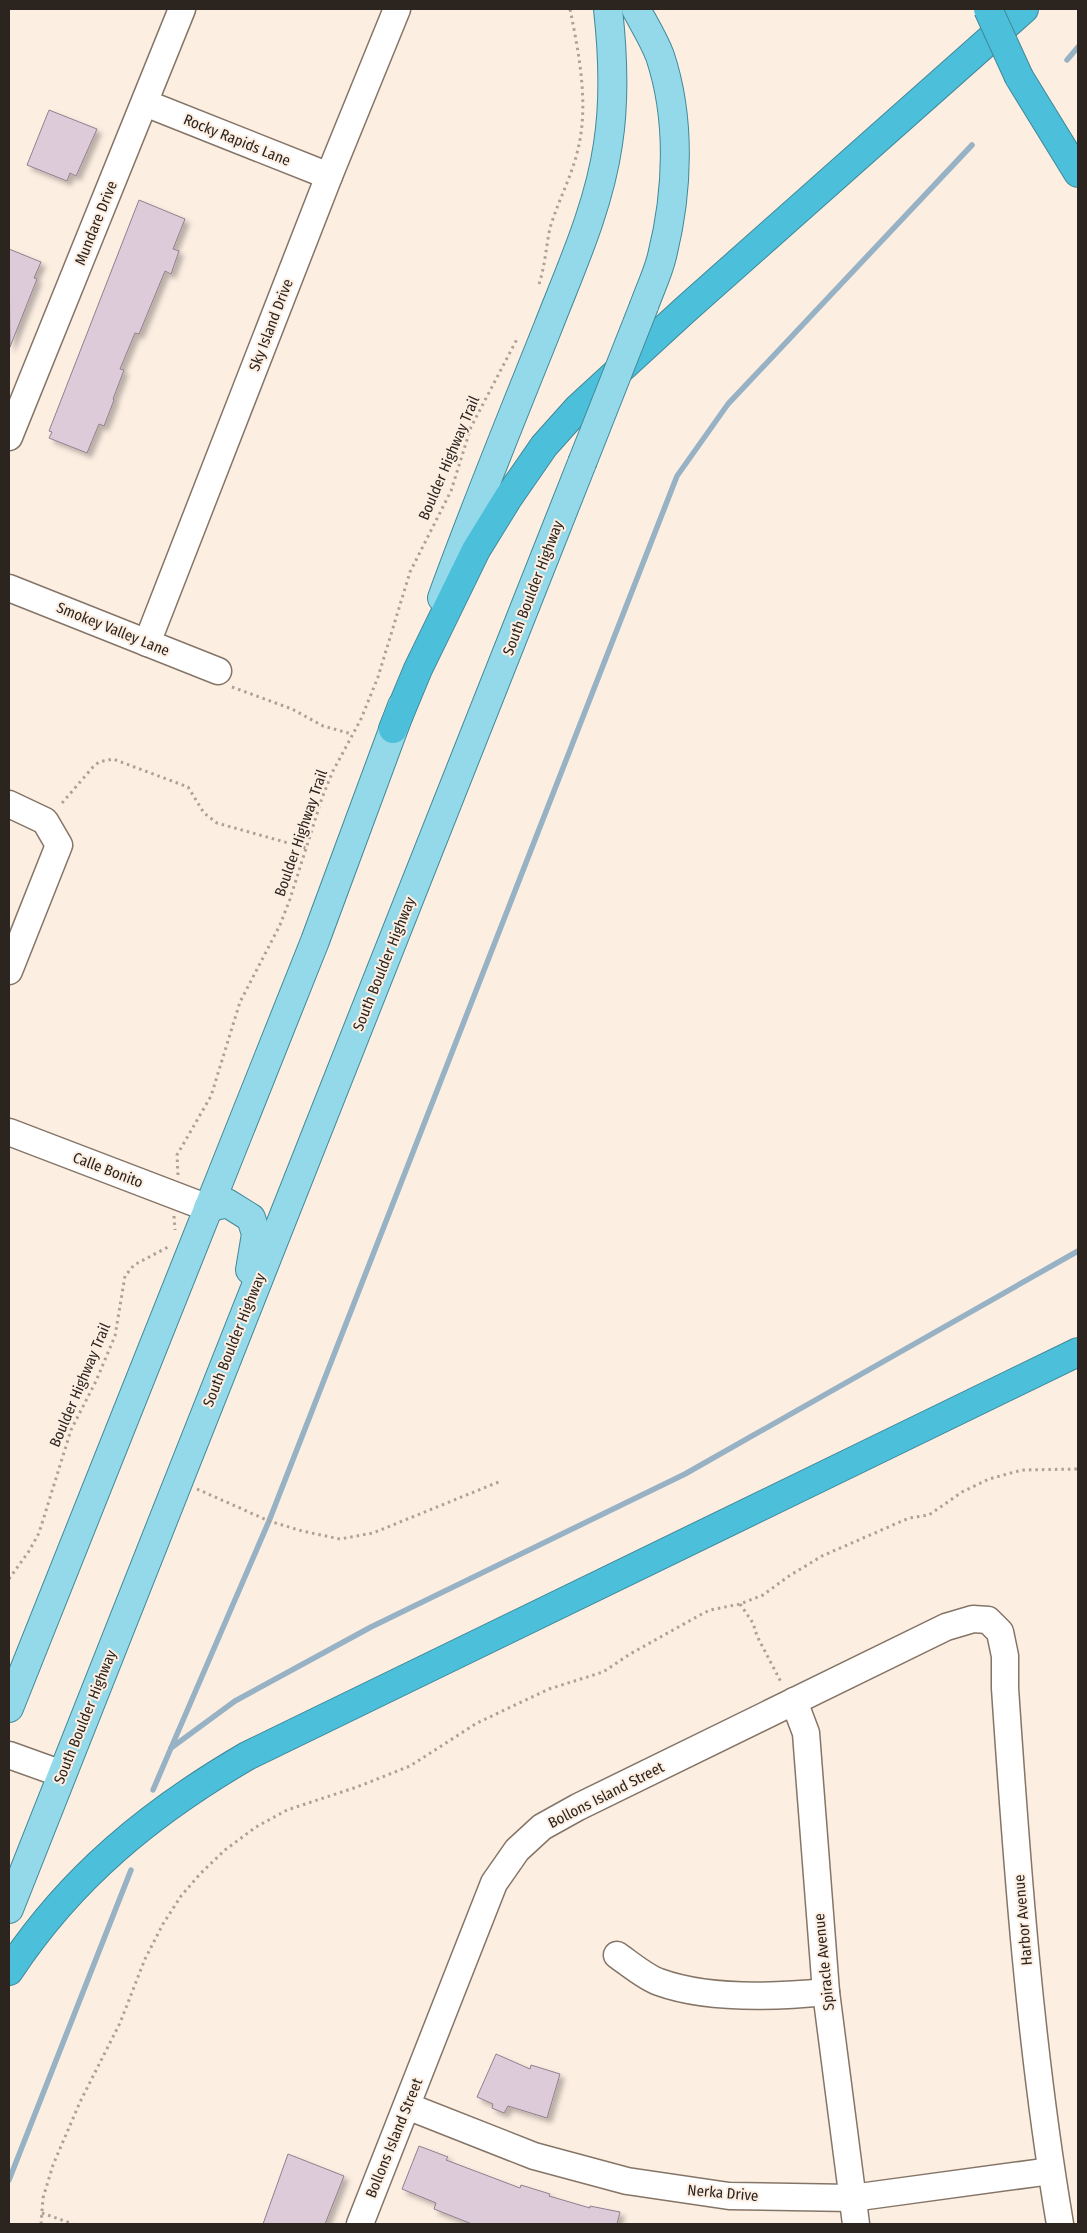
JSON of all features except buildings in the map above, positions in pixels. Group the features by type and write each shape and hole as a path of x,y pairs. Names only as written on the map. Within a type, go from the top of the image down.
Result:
{"highway":[{"path":"988,9 1019,77 1078,173"},
{"path":"393,729 418,670 476,550 508,498 544,446 578,408 686,309 1024,9"},
{"path":"9,1971 39,1928 63,1900 112,1850 187,1792 248,1756 1078,1352"}],"main road":[{"path":"9,1708 315,941 454,564 580,245 601,180 608,145 612,108 613,53 608,9"},
{"name":"South Boulder Highway","path":"9,1909 662,257 670,218 674,177 674,136 670,99 660,55 636,9"},
{"path":"208,1208 227,1203 251,1218 256,1234 248,1281 220,1375"}],"street":[{"name":"Mundare Drive","path":"9,437 182,9"},
{"name":"Sky Island Drive","path":"147,643 396,9"},
{"name":"Rocky Rapids Lane","path":"145,103 329,176"},
{"name":"Smokey Valley Lane","path":"9,588 218,671"},
{"path":"9,804 45,821 59,845 9,972"},
{"name":"Calle Bonito","path":"9,1132 208,1208"},
{"name":"Bollons Island Street","path":"360,2224 494,1883 517,1850 542,1827 578,1807 794,1701 946,1628 973,1618 988,1620"},
{"name":"Harbor Avenue","path":"988,1620 1000,1632 1006,1656 1005,1698 1026,1961 1051,2171 1060,2224"},
{"name":"Spiracle Avenue","path":"794,1701 806,1733 826,1992 856,2224"},
{"path":"9,1755 62,1774"},
{"path":"617,1955 658,1982 700,1991 780,1997 826,1992"},
{"name":"Nerka Drive","path":"407,2106 534,2156 627,2181 729,2196 852,2198 1051,2171"}],"path":[{"path":"539,285 545,266 550,229 572,172 582,132 583,96 570,9"},
{"name":"Boulder Highway Trail","path":"173,1239 179,1174 177,1155 211,1096 240,1002 280,925 300,872 322,798 361,719 378,677 410,572 451,492 471,427 520,333"},
{"path":"218,671 224,685 292,709 323,726 352,734"},
{"path":"62,803 92,767 105,760 113,759 188,787 204,813 217,822 306,848"},
{"name":"Boulder Highway Trail","path":"9,1579 29,1552 39,1533 71,1430 116,1336 125,1276 134,1265 144,1258 171,1245"},
{"path":"41,2224 43,2198 53,2165 80,2102 120,2023 150,1950 181,1896 225,1850 256,1827 287,1810 358,1787 410,1766 477,1723 506,1708 561,1684 603,1672 630,1654 700,1615 710,1610 740,1604 762,1595 789,1576 830,1552 909,1518 929,1515 962,1492 988,1479 1022,1470 1078,1469"},
{"path":"179,1480 269,1521 302,1531 340,1539 373,1533 501,1480"},
{"path":"740,1604 753,1623 777,1676 794,1701"},
{"path":"42,2213 73,2224"}],"waterway":[{"path":"1067,60 1078,47"},
{"path":"171,1748 269,1521 677,476 728,404 972,145"},
{"path":"153,1790 171,1748 235,1701 371,1627 685,1474 1078,1251"},
{"path":"9,2180 131,1870"}]}
